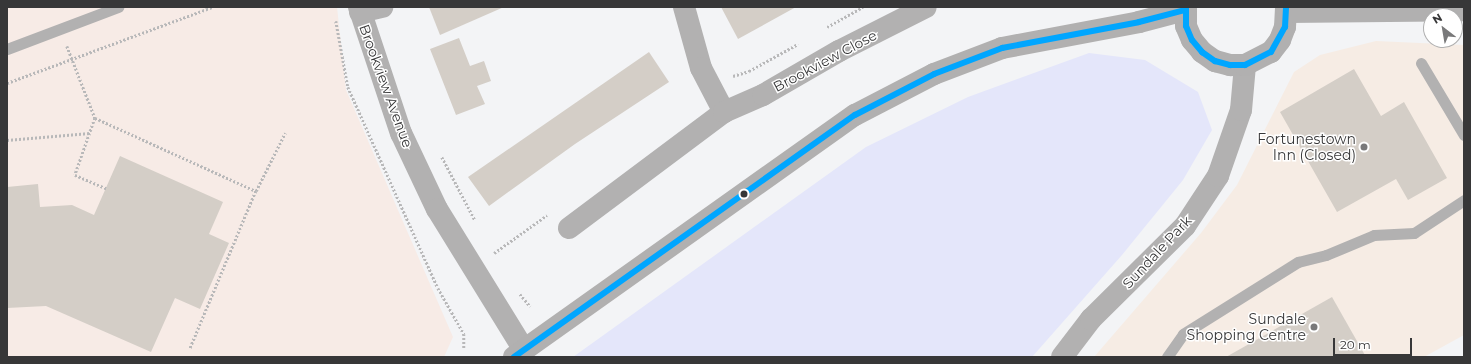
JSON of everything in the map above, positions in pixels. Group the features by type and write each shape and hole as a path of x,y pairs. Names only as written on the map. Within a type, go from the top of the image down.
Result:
{"street":[{"path":"360,10 382,7"},
{"path":"684,7 701,68 724,112"},
{"name":"Brookview Close","path":"569,228 724,112 763,94 839,51 926,7"},
{"path":"519,354 855,115 934,74 1002,48 1139,22 1186,9 1186,26 1192,40 1202,52 1215,61 1230,65 1245,64 1259,60 1271,52 1280,40 1286,27 1286,10 1464,10"},
{"name":"Brookview Avenue","path":"360,10 401,133 431,195 519,354"},
{"name":"Sundale Park","path":"1062,357 1091,319 1185,226 1218,176 1241,110 1245,64"}],"lane":[{"path":"7,48 118,7"},
{"path":"1420,63 1464,135"},
{"path":"1167,357 1183,334 1298,262 1326,255 1374,235 1414,233 1464,200"}],"path":[{"path":"7,83 213,7"},
{"path":"822,30 863,7"},
{"path":"335,14 348,87 438,288 464,334 464,349"},
{"path":"61,29 95,118 75,175 106,188"},
{"path":"730,71 734,76 749,71 802,41"},
{"path":"95,118 256,191"},
{"path":"7,140 90,133"},
{"path":"190,349 256,191 285,133"},
{"path":"438,150 477,222"},
{"path":"491,247 494,253 552,211"}],"shaded area":[{"path":"7,7 337,7 346,90 453,337 444,357 7,357"},
{"path":"1376,41 1423,43 1423,48 1463,48 1464,45 1464,335 1424,357 1094,357 1201,233 1237,185 1294,72 1320,55"},
{"path":"1089,53 1145,60 1198,92 1212,130 1183,180 1122,255 1032,357 573,357 866,147 968,97"}],"building":[{"path":"429,7 504,7 440,35"},
{"path":"721,7 796,7 738,39"},
{"path":"459,38 470,66 484,61 491,81 477,86 485,104 456,115 430,49"},
{"path":"649,52 669,82 575,144 489,206 468,177"},
{"name":"Fortunestown Inn (Closed)","path":"1354,69 1381,116 1404,102 1447,178 1408,200 1396,179 1337,212 1280,112"},
{"path":"120,156 223,202 209,234 229,243 200,309 175,298 151,352 46,306 7,308 7,187 38,184 40,207 72,205 94,215"},
{"name":"Sundale Shopping Centre","path":"1332,297 1366,357 1226,357"}],"transit line":[{"path":"1186,7 1186,26 1192,40 1202,52 1215,61 1230,65 1245,65 1271,52 1285,27 1286,7"},
{"path":"514,357 855,115 934,74 1002,48 1139,22 1185,10"}],"place":[{"name":"Fortunestown Inn (Closed)","path":"1364,147"},
{"name":"Sundale Shopping Centre","path":"1314,327"}]}
